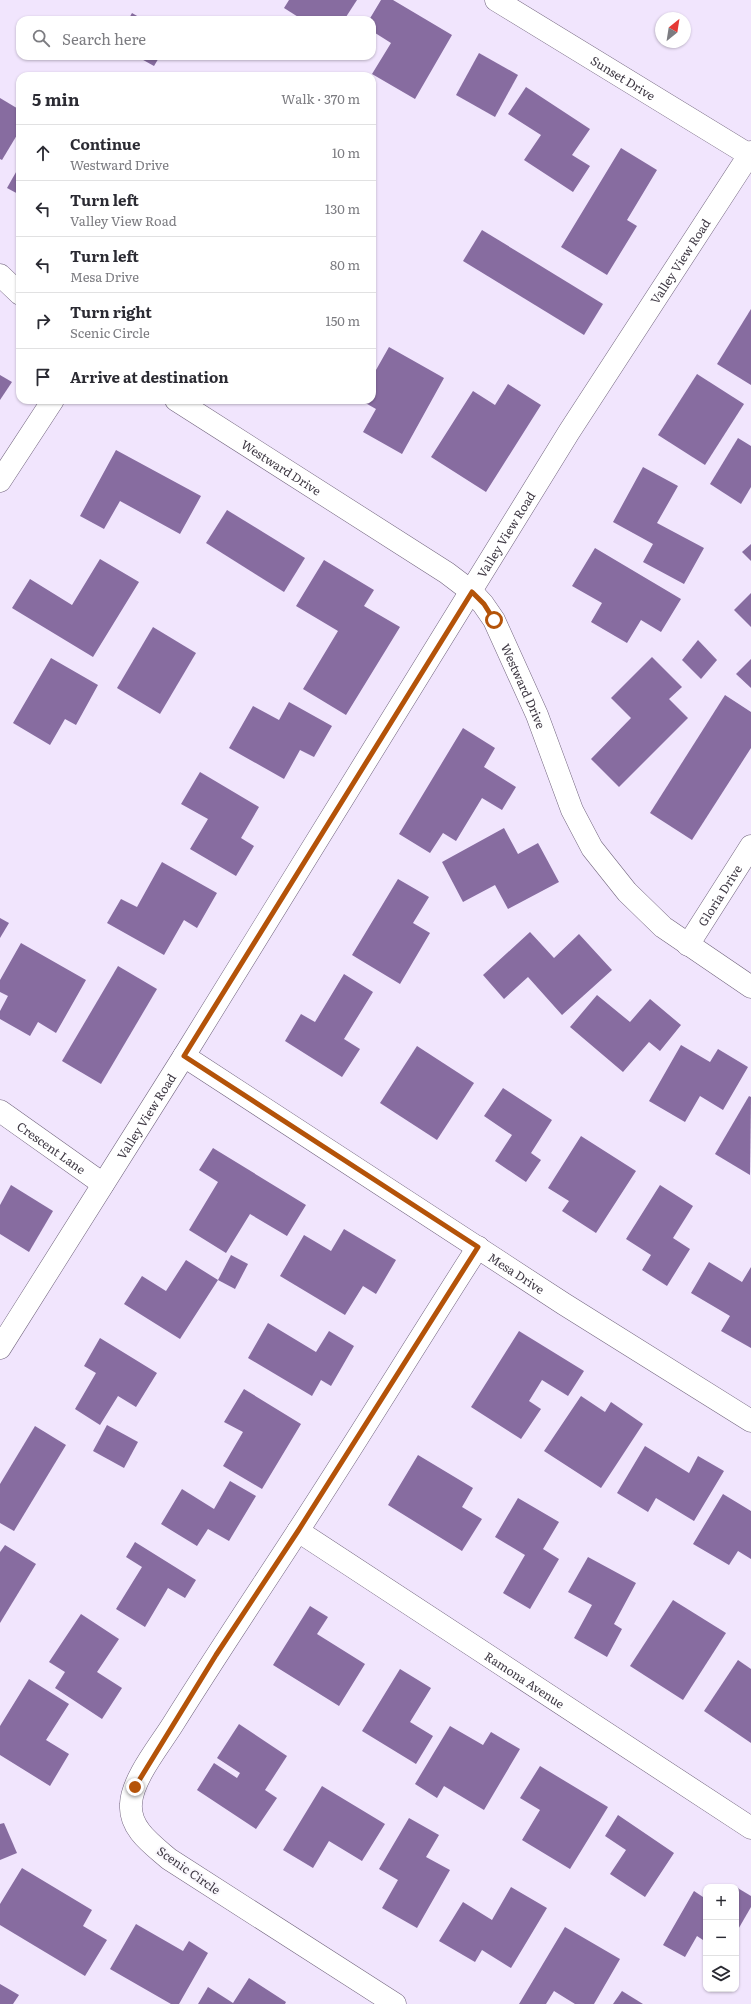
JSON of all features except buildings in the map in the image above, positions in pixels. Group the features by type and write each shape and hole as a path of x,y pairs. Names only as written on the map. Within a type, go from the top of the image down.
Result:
{"street":[{"name":"Sunset Drive","path":"496,0 750,155"},
{"name":"Valley View Road","path":"0,1348 184,1056 472,592 569,432 750,155"},
{"path":"0,275 16,290"},
{"path":"0,481 50,404"},
{"name":"Westward Drive","path":"182,404 440,569 472,592 484,604 494,620 537,715 572,810 592,848 627,892 663,927 751,987"},
{"name":"Gloria Drive","path":"688,945 751,846"},
{"name":"Mesa Drive","path":"184,1056 564,1304 751,1421"},
{"name":"Crescent Lane","path":"0,1111 103,1184"},
{"name":"Scenic Circle","path":"394,2004 169,1859 147,1840 137,1828 131,1805 135,1787 148,1763 216,1655 298,1531 478,1247"},
{"name":"Ramona Avenue","path":"298,1531 751,1828"}],"route":[{"path":"135,1787 148,1763 216,1655 298,1531 478,1247 184,1056 472,592 484,604 494,620"}]}
